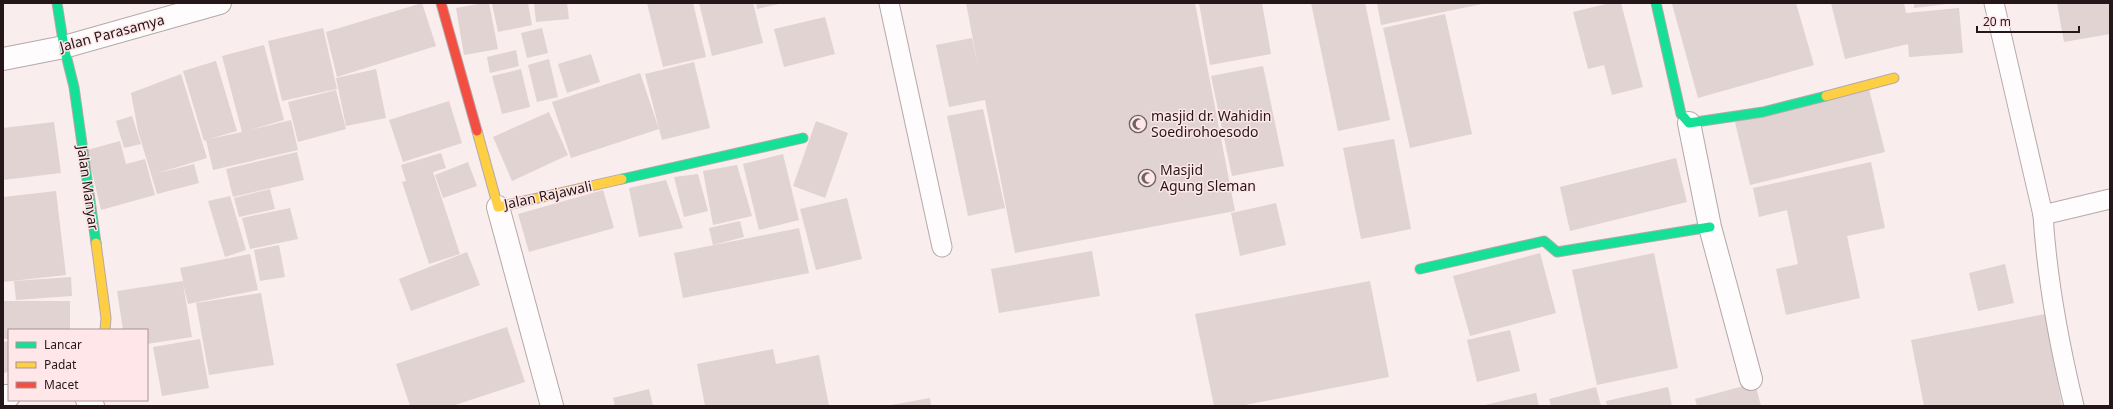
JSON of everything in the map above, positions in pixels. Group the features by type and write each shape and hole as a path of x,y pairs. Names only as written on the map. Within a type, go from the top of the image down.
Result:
{"street":[{"name":"Jalan Manyar","path":"57,3 64,46 74,87 106,318 105,329"},
{"name":"Jalan Parasamya","path":"3,59 64,46 220,3"},
{"name":"Jalan Rajawali","path":"441,3 498,207 803,138"},
{"path":"1656,3 1681,114 1689,123 1710,227 1751,379"},
{"path":"1689,123 1763,112 1894,78"},
{"path":"498,207 552,406"},
{"path":"1420,269 1544,241 1556,252 1710,227"}],"lane":[{"path":"889,3 942,247"},
{"path":"1994,3 2043,215 2045,240 2065,369 2074,406"},
{"path":"2043,215 2110,199"}],"building":[{"path":"422,3 436,46 337,77 326,32"},
{"path":"489,3 498,49 464,55 456,8"},
{"path":"528,3 532,25 498,32 492,4"},
{"path":"534,3 567,3 569,19 536,22"},
{"path":"647,3 693,3 706,57 663,67"},
{"path":"699,3 753,3 763,43 712,56"},
{"path":"756,3 779,3 779,4 757,9"},
{"path":"966,3 1195,3 1235,211 1015,253 985,100 949,107 936,45 972,38 978,66"},
{"path":"1199,3 1262,3 1271,54 1210,65"},
{"path":"1311,3 1365,3 1390,120 1338,131"},
{"path":"1377,3 1482,3 1482,4 1381,25"},
{"path":"1610,3 1621,3 1643,87 1612,95 1604,65 1588,69 1573,12"},
{"path":"1796,3 1814,65 1698,98 1672,4"},
{"path":"1831,3 1904,3 1906,13 1959,8 1963,53 1909,57 1908,44 1845,59"},
{"path":"1914,3 1946,3 1947,4 1914,8"},
{"path":"2057,3 2110,3 2110,34 2064,42"},
{"path":"1445,14 1472,134 1410,148 1383,28"},
{"path":"825,17 835,54 784,67 774,29"},
{"path":"323,28 337,89 282,101 268,41"},
{"path":"542,28 548,53 527,58 521,33"},
{"path":"264,45 284,120 250,130 291,120 298,150 213,170 206,140 204,141 183,71 216,61 237,131 209,139 242,132 222,56"},
{"path":"516,50 519,66 490,73 487,57"},
{"path":"591,54 600,82 567,93 558,64"},
{"path":"549,59 558,97 537,102 528,65"},
{"path":"694,62 710,128 662,140 645,74"},
{"path":"1263,66 1284,166 1232,176 1211,76"},
{"path":"376,69 386,118 346,126 336,78"},
{"path":"521,69 530,107 502,114 492,76"},
{"path":"640,73 659,129 571,158 552,102"},
{"path":"181,74 207,158 155,174 194,164 199,183 157,194 138,131 131,93"},
{"path":"1869,89 1885,152 1750,185 1735,122"},
{"path":"336,90 346,129 298,142 288,102"},
{"path":"449,101 462,143 403,162 389,120"},
{"path":"983,109 1005,208 968,216 947,116"},
{"path":"549,112 568,155 512,181 493,137"},
{"path":"132,116 141,144 124,148 116,121"},
{"path":"816,121 848,133 825,198 793,186"},
{"path":"54,122 61,173 3,180 3,128"},
{"path":"1394,139 1411,229 1361,239 1343,148"},
{"path":"120,141 126,164 145,159 155,195 101,210 87,150"},
{"path":"297,152 304,180 233,197 226,169"},
{"path":"441,153 446,168 433,172 460,254 429,264 402,182 406,181 401,165"},
{"path":"783,154 799,220 759,230 743,164"},
{"path":"1676,158 1687,202 1570,231 1560,187"},
{"path":"468,162 477,186 443,198 435,175"},
{"path":"1871,162 1885,228 1847,236 1860,298 1786,315 1776,269 1798,264 1787,210 1759,217 1753,188"},
{"path":"737,165 752,216 713,225 703,171"},
{"path":"698,174 708,211 684,217 674,177"},
{"path":"666,180 683,228 639,237 629,188"},
{"path":"270,189 275,209 239,217 234,198"},
{"path":"603,190 614,228 529,252 518,214"},
{"path":"56,191 66,275 3,282 3,197"},
{"path":"230,196 246,250 225,257 208,201"},
{"path":"847,198 862,259 816,270 800,209"},
{"path":"1276,203 1286,245 1240,256 1231,213"},
{"path":"290,208 298,239 250,249 242,218"},
{"path":"740,221 744,237 713,245 709,228"},
{"path":"799,228 809,273 683,298 674,253"},
{"path":"279,245 285,277 260,281 254,250"},
{"path":"1092,251 1100,296 999,313 991,269"},
{"path":"467,252 480,285 411,311 399,279"},
{"path":"1540,253 1556,313 1470,336 1453,276"},
{"path":"1654,253 1678,368 1597,385 1572,270"},
{"path":"250,254 258,290 188,304 183,284 192,337 148,344 148,329 123,329 117,291 183,281 180,268"},
{"path":"2005,264 2014,303 1978,311 1969,273"},
{"path":"71,277 72,296 16,300 14,281"},
{"path":"1370,281 1389,377 1240,406 1214,406 1195,314"},
{"path":"261,293 274,365 209,375 196,303"},
{"path":"3,301 70,301 70,329 8,329 8,339 3,339"},
{"path":"2045,314 2062,406 1924,406 1911,340"},
{"path":"507,327 525,382 452,406 410,406 396,364"},
{"path":"1510,330 1520,371 1477,382 1467,340"},
{"path":"200,339 209,388 162,396 153,347"},
{"path":"8,341 8,372 3,373 3,342"},
{"path":"773,349 776,364 819,355 829,406 705,406 697,364"},
{"path":"1755,383 1761,406 1697,406 1695,399"},
{"path":"1596,387 1601,406 1551,406 1549,399"},
{"path":"1668,387 1672,406 1607,406 1606,401"},
{"path":"649,389 653,406 615,406 613,398"},
{"path":"1536,393 1539,406 1485,406 1485,405"},
{"path":"930,398 931,406 891,406 891,405"}],"traffic: fast":[{"path":"57,3 64,47 74,87 96,243"},
{"path":"1656,3 1681,114 1689,123 1763,112 1826,96"},
{"path":"622,179 803,138"},
{"path":"1420,269 1544,241 1557,252 1710,227"}],"traffic: slow":[{"path":"1826,96 1894,78"},
{"path":"477,131 498,207 622,179"},
{"path":"96,243 106,318 105,329"}],"traffic: jam":[{"path":"441,3 477,131"}],"place":[{"name":"masjid dr. Wahidin Soedirohoesodo","path":"1138,124"},
{"name":"Masjid Agung Sleman","path":"1147,178"}]}
